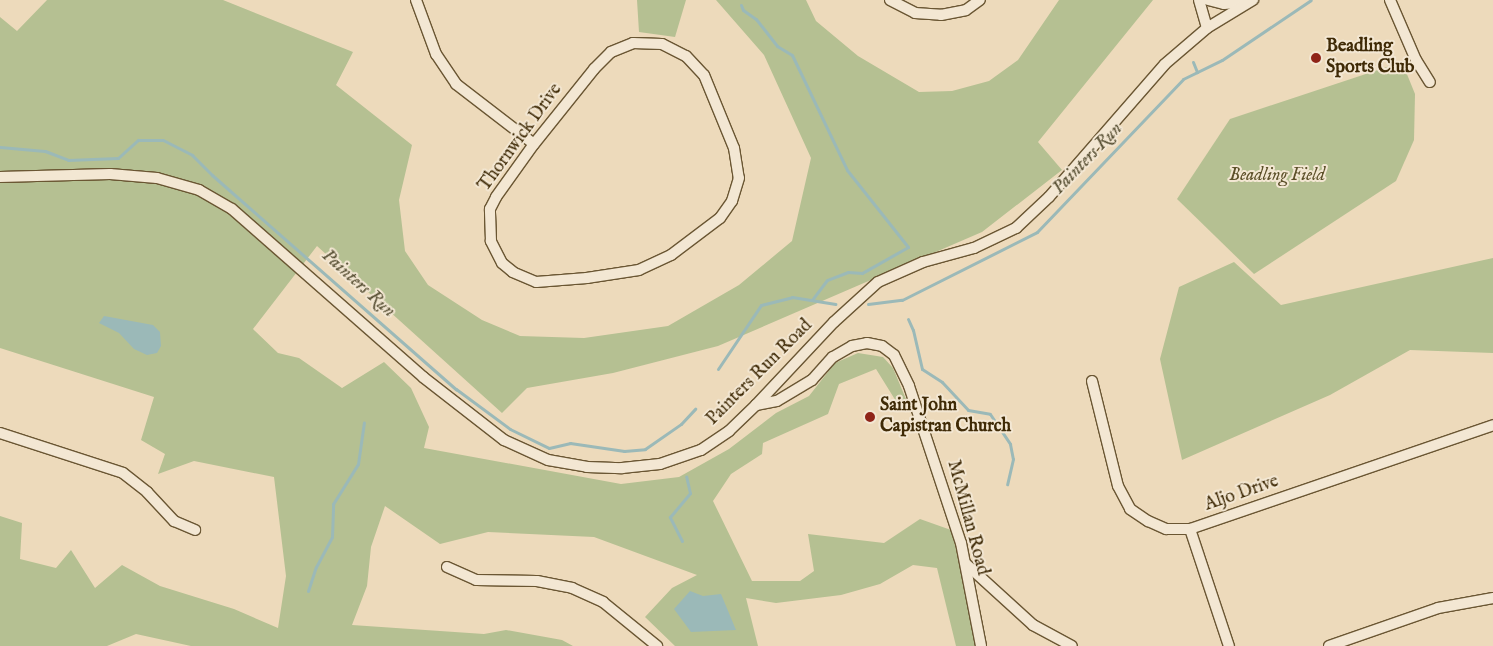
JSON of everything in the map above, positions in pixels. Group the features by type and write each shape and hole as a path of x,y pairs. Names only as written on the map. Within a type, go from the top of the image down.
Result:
{"street":[{"path":"416,0 436,54 456,84 534,144"},
{"path":"890,0 916,13 941,15 966,10 980,0"},
{"path":"1198,0 1207,28"},
{"path":"1208,0 1224,4 1251,1"},
{"path":"1390,0 1416,60 1430,82"},
{"name":"Painters Run Road","path":"0,177 110,174 157,178 199,190 232,209 423,377 504,440 548,460 587,467 622,468 660,464 701,450 728,431 756,405 834,322 878,282 923,262 974,248 1016,228 1049,197 1165,64 1207,28 1251,1"},
{"name":"Thornwick Drive","path":"633,44 662,44 686,56 704,75 734,148 739,178 732,201 720,218 671,255 639,270 587,278 536,282 513,272 502,263 491,241 489,226 490,209 496,197 534,144 594,69 611,52 633,44"},
{"name":"McMillan Road","path":"756,405 777,401 812,380 833,357 852,346 868,343 882,346 894,355 909,386 933,453 966,564 982,646"},
{"name":"Aljo Drive","path":"1092,381 1118,486 1130,509 1148,521 1166,529 1190,529 1493,425"},
{"path":"0,433 123,473 147,492 174,521 195,530"},
{"path":"1190,529 1229,646"},
{"path":"966,564 1033,625 1072,646"},
{"path":"447,567 476,580 536,580 572,588 603,602 657,646"},
{"path":"1329,646 1438,608 1493,598"}],"green space":[{"path":"47,0 223,0 353,52 336,85 412,145 399,200 405,251 428,285 482,320 520,336 584,338 668,326 739,285 792,241 811,158 764,55 716,0 806,0 816,21 858,56 919,92 952,91 989,81 1018,60 1059,0 1153,0 1038,142 1062,170 982,232 718,346 613,373 527,388 502,413 317,246 253,329 278,353 299,358 342,388 384,362 411,388 429,427 424,448 621,484 679,477 729,449 776,413 809,396 835,363 858,353 883,357 893,368 908,404 899,406 876,369 839,384 828,414 763,443 762,454 731,474 713,501 752,581 800,581 814,571 808,534 884,543 920,519 951,530 963,575 976,646 956,646 937,568 913,565 880,584 841,595 776,603 746,598 758,646 675,646 645,617 672,588 697,575 594,537 488,532 440,544 385,506 371,547 367,586 352,625 484,634 506,630 562,640 573,646 191,646 136,634 107,646 0,646 0,516 22,523 20,559 56,568 71,550 95,588 122,565 160,586 234,609 278,628 286,576 274,477 194,461 158,474 165,454 141,440 154,397 0,348 0,17 17,31"},
{"path":"637,0 686,0 675,37 639,32"},
{"name":"Beadling Field","path":"1402,62 1415,94 1414,140 1396,181 1254,274 1177,199 1230,119"},
{"path":"1493,258 1493,353 1410,350 1330,395 1182,460 1160,359 1179,287 1234,262 1281,305"}],"water":[{"path":"104,316 153,325 160,332 161,346 157,353 147,355 134,349 119,333 99,323"},
{"path":"690,591 703,596 721,594 736,630 691,632 674,609"}],"waterway":[{"name":"Painters Run","path":"868,304 902,300 1037,232 1183,79 1222,60 1311,0"},
{"path":"741,5 743,10 756,19 777,46 792,55 847,170 908,247 862,273 848,272 827,280 812,300"},
{"path":"1193,62 1197,72"},
{"name":"Painters Run","path":"0,147 45,151 68,160 118,158 138,140 163,140 192,155 212,175 456,389 510,429 549,448 570,443 624,451 645,449 681,424 695,409"},
{"name":"Painters Run","path":"718,369 761,305 792,297 835,304"},
{"path":"908,319 913,330 922,369 942,382 968,410 990,414 1010,444 1013,459 1007,484"},
{"path":"308,591 316,567 332,537 333,504 358,464 364,422"},
{"path":"682,541 670,517 690,493 686,476"}],"place":[{"name":"Beadling Sports Club","path":"1316,58"},
{"name":"Saint John Capistran Church","path":"870,417"}]}
